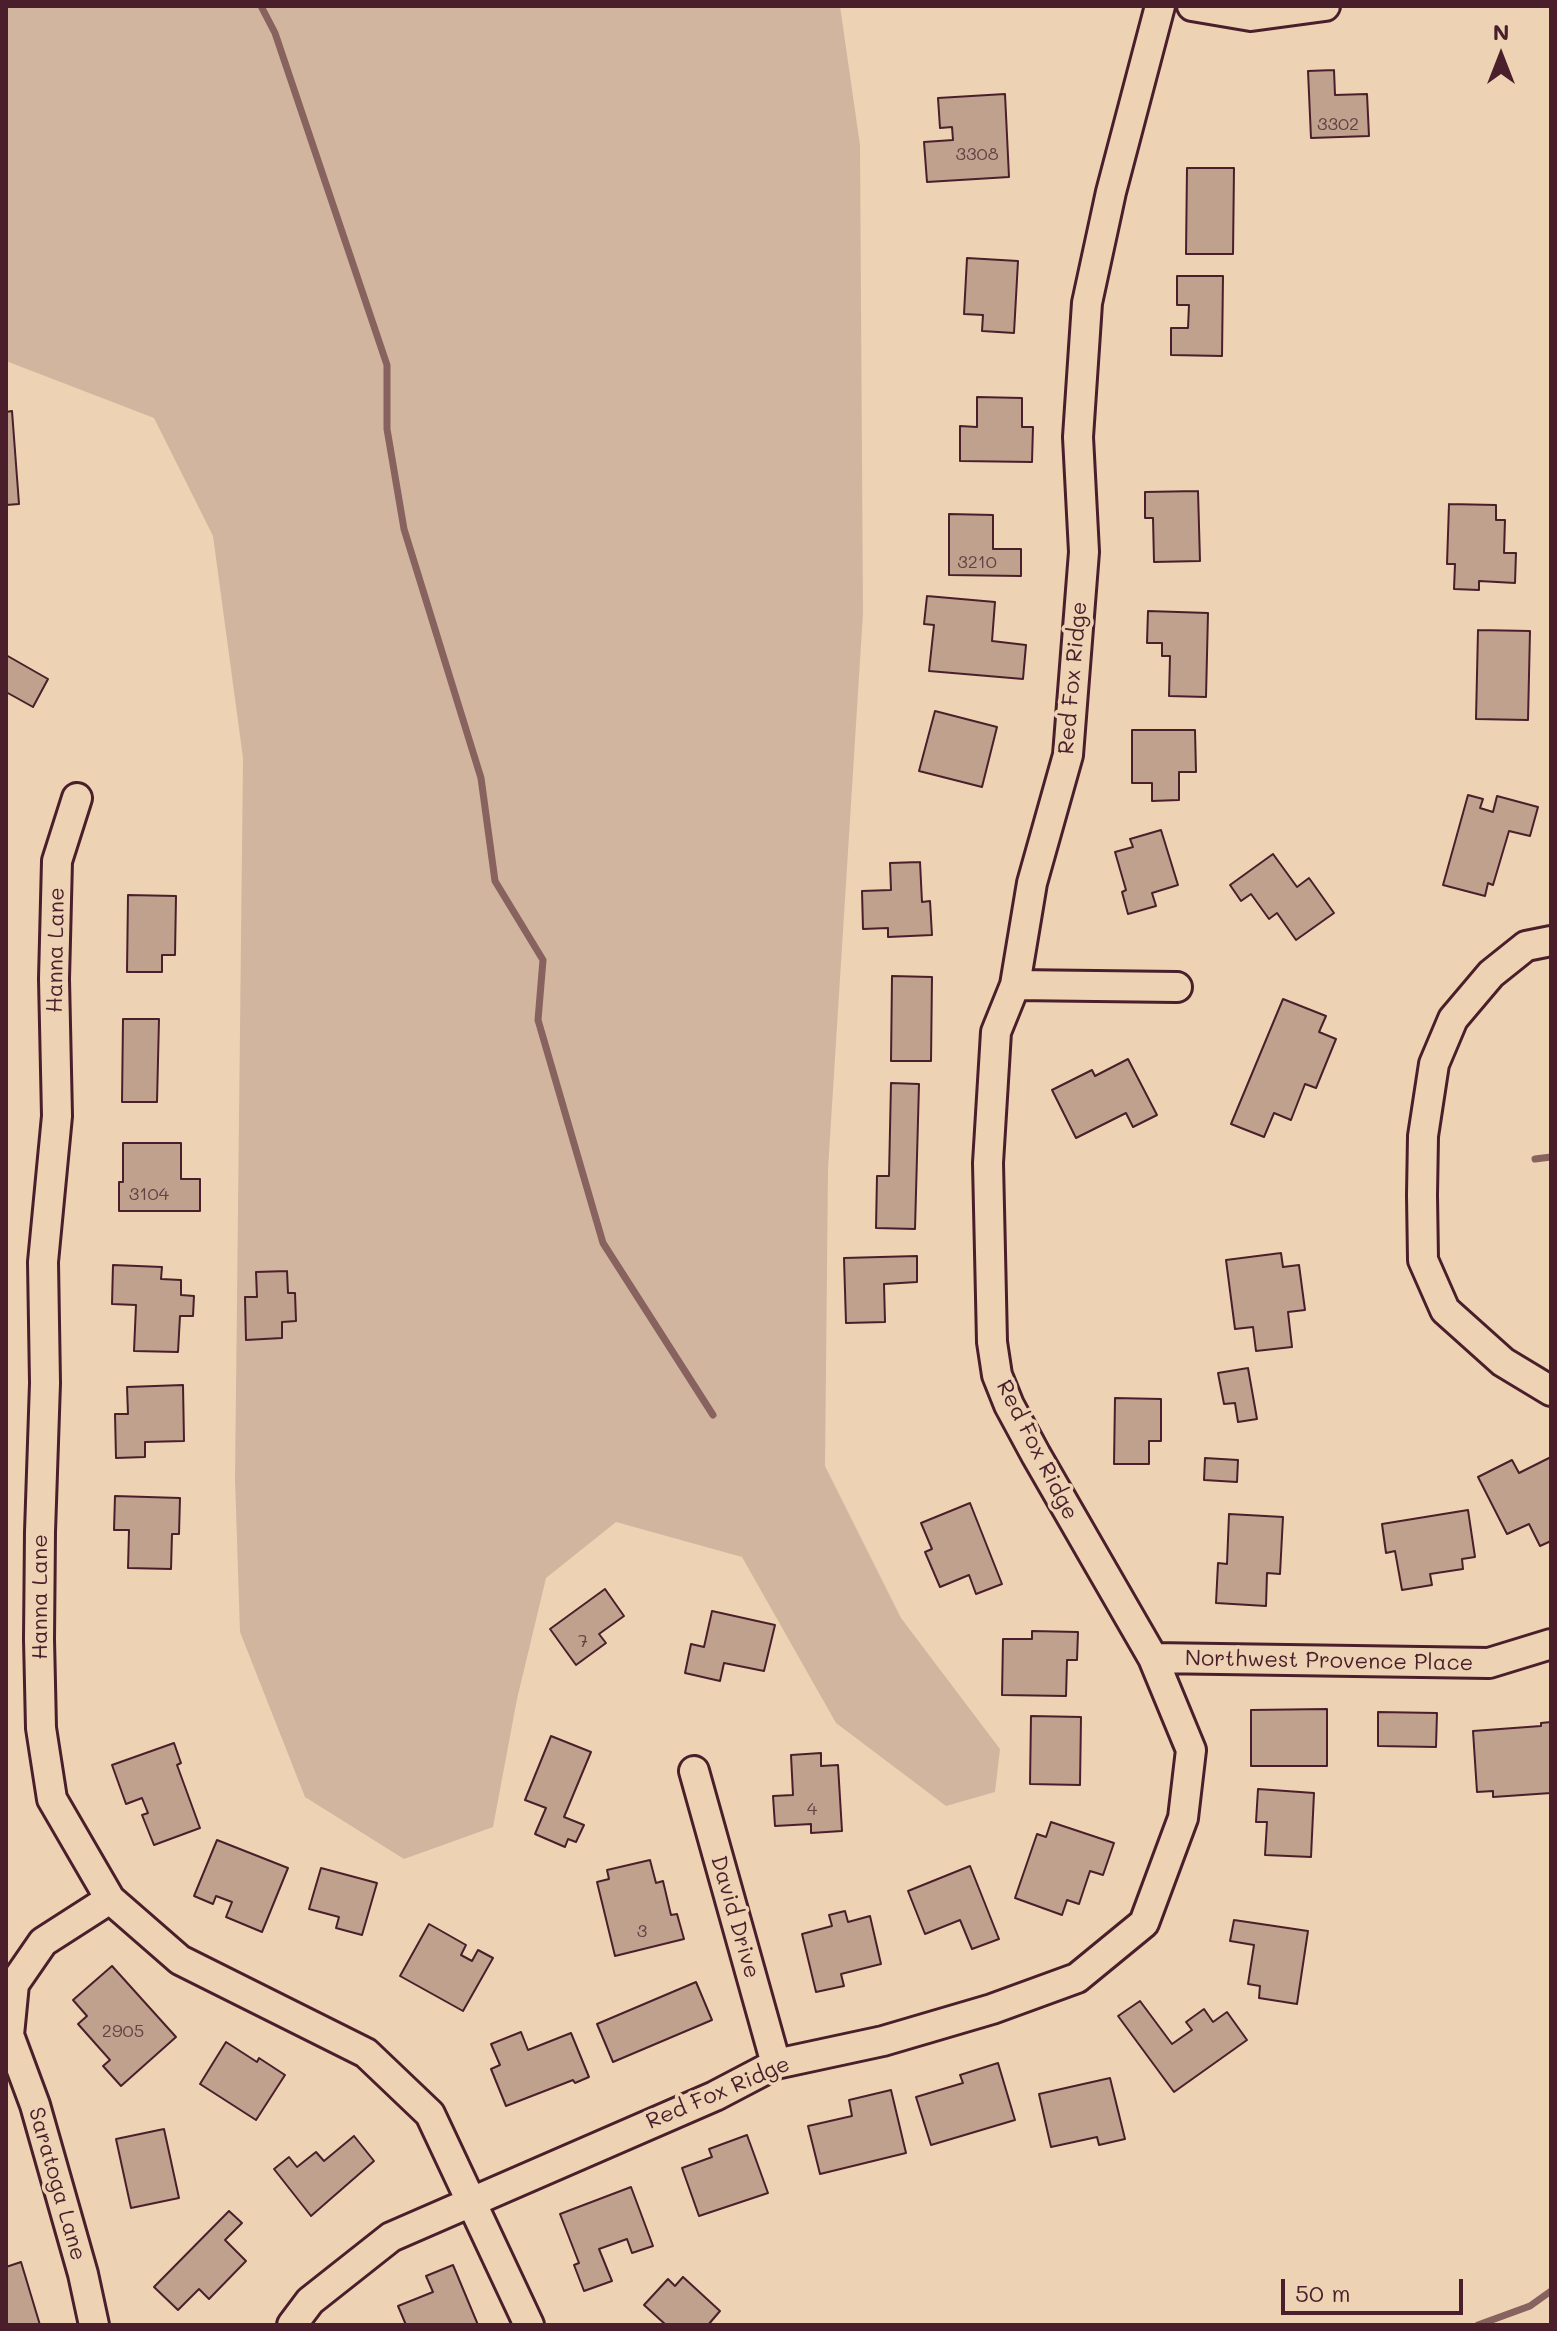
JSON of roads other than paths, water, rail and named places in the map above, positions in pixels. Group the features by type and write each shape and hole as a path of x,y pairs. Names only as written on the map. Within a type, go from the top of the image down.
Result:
{"street":[{"name":"Red Fox Ridge","path":"292,2325 310,2301 391,2237 472,2199 715,2096 776,2064 883,2041 992,2009 1077,1978 1144,1923 1183,1818 1191,1750 1153,1658 1036,1455 997,1375 992,1342 988,1163 996,1032 1015,985 1032,883 1068,755 1084,552 1078,437 1087,303 1111,192 1160,6"},
{"path":"1192,6 1251,16 1325,6"},
{"name":"Hanna Lane","path":"77,798 57,861 54,979 57,1116 43,1262 45,1383 40,1532 41,1728 52,1799 110,1899 180,1960 366,2053 430,2114 529,2325"},
{"path":"1551,941 1526,946 1491,974 1453,1019 1434,1064 1423,1136 1422,1195 1423,1260 1445,1310 1503,1362 1551,1391"},
{"path":"1015,985 1177,987"},
{"name":"Northwest Provence Place","path":"1153,1658 1489,1663 1551,1644"},
{"name":"David Drive","path":"694,1771 776,2064"},
{"name":"Saratoga Lane","path":"94,2325 83,2274 35,2105 9,2035 14,1984 43,1942 110,1899"}],"waterway":[{"path":"261,6 275,33 387,365 387,429 404,529 481,778 495,881 543,960 538,1020 603,1243 713,1415"},
{"path":"1535,1159 1551,1157"},
{"path":"1478,2325 1530,2306 1551,2291"}]}
